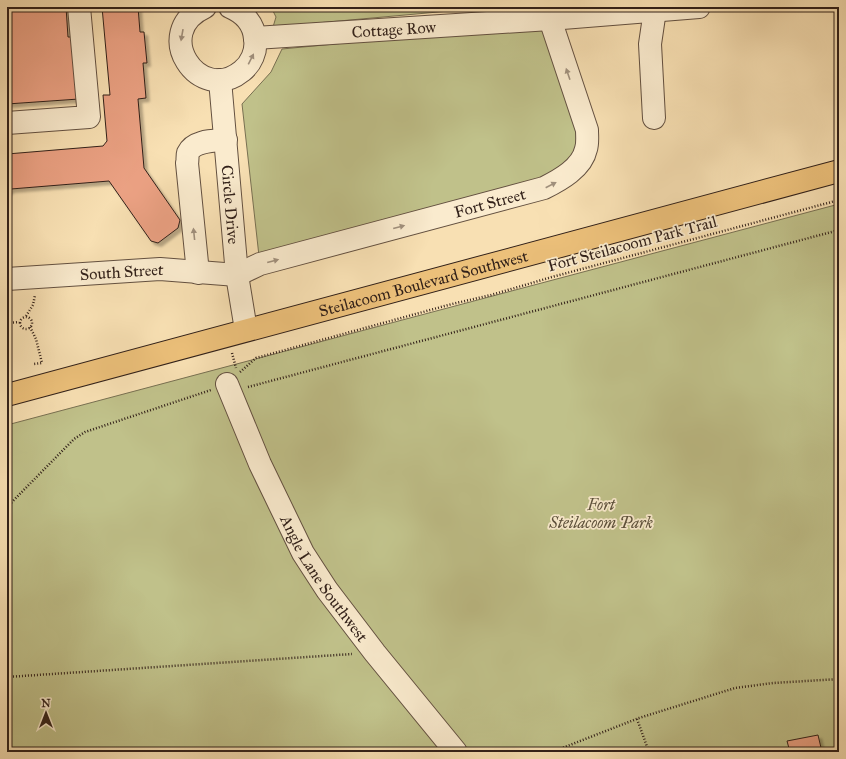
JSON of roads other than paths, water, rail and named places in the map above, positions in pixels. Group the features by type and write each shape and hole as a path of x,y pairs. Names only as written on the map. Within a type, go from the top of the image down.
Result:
{"main road":[{"name":"Steilacoom Boulevard Southwest","path":"7,395 839,171"}],"street":[{"path":"7,124 89,118 79,7"},
{"path":"205,7 192,15 186,22 182,29 180,46 182,54 190,68 208,78 220,80 234,76 245,69 254,52 254,31 247,18 242,13 230,7"},
{"name":"Cottage Row","path":"255,38 548,13 655,10 688,7"},
{"path":"654,118 650,44 655,10"},
{"name":"Fort Street","path":"237,275 260,264 544,188 567,175 582,159 586,150 587,130 548,13"},
{"name":"Circle Drive","path":"220,80 237,275 246,330"},
{"path":"198,273 187,163 188,153 200,143 226,140"},
{"name":"South Street","path":"7,279 160,269 237,275"},
{"name":"Angle Lane Southwest","path":"232,383 260,464 303,553 327,590 375,653 456,752"}],"park label":[{"name":"Fort Steilacoom Park","path":"601,513"}]}
